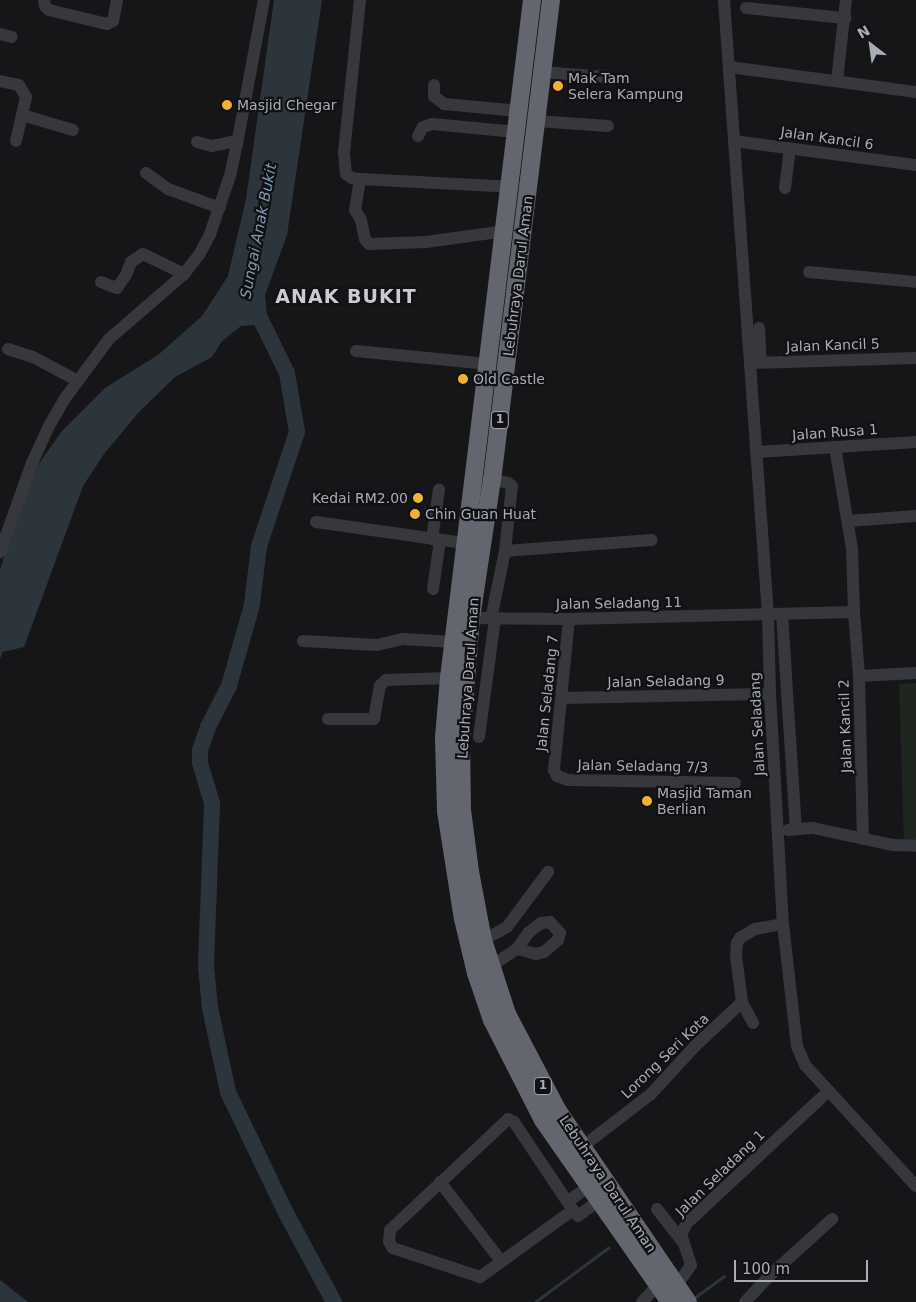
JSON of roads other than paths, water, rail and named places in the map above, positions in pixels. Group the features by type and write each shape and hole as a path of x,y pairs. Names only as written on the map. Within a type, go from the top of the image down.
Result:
{"highway":[{"name":"Lebuhraya Darul Aman","path":"532,0 506,231 464,542 449,678 444,738 446,811 454,874 476,973 492,1020 543,1120 670,1302"},
{"name":"Lebuhraya Darul Aman","path":"551,0 492,479 471,618 462,733 462,810 470,872 490,967 508,1014 558,1111 688,1302"}],"street":[{"path":"44,0 44,6 49,10 107,24 113,21 116,0"},
{"path":"0,552 49,426 78,381 109,339 184,274 206,241 220,208 237,144 264,0"},
{"path":"360,0 344,165 346,174 352,178 360,179 511,187"},
{"path":"724,0 734,141 756,362"},
{"path":"837,80 846,0"},
{"path":"746,8 845,18"},
{"path":"729,67 916,92"},
{"path":"542,72 607,77"},
{"path":"0,81 19,85 25,92 26,97 16,141"},
{"path":"434,85 434,96 444,104 519,111"},
{"path":"22,115 73,130"},
{"path":"537,120 608,126"},
{"path":"418,136 423,127 432,124 517,132"},
{"name":"Jalan Kancil 6","path":"734,141 916,165"},
{"path":"197,142 212,146 220,146 231,142 237,144"},
{"path":"785,188 790,148"},
{"path":"146,173 168,189 220,208"},
{"path":"360,179 355,210 361,220 365,239 369,244 426,242 506,231"},
{"path":"101,282 116,288 126,275 131,262 142,254 184,274"},
{"path":"809,272 916,282"},
{"path":"756,362 759,328"},
{"path":"8,349 32,357 78,381"},
{"path":"356,351 488,364"},
{"name":"Jalan Kancil 5","path":"756,362 916,358"},
{"name":"Jalan Seladang","path":"756,362 757,452 768,615 770,694 783,924 797,1046 801,1059 830,1095 916,1186"},
{"name":"Jalan Rusa 1","path":"757,452 916,442"},
{"name":"Jalan Kancil 2","path":"835,448 848,521 854,570 863,839"},
{"path":"479,736 493,619 506,551 512,486 508,483 492,479"},
{"path":"433,589 439,489"},
{"path":"848,521 916,516"},
{"path":"316,522 464,542"},
{"path":"506,551 652,540"},
{"path":"768,615 854,612"},
{"path":"782,614 796,828"},
{"name":"Jalan Seladang 11","path":"471,618 569,619 768,615"},
{"name":"Jalan Seladang 7","path":"554,770 569,619"},
{"path":"303,641 378,645 403,639 453,642"},
{"path":"859,676 916,674"},
{"path":"328,719 374,719 380,686 386,680 449,678"},
{"name":"Jalan Seladang 9","path":"562,698 770,694"},
{"name":"Jalan Seladang 7/3","path":"554,770 561,779 735,783"},
{"path":"779,832 796,828 813,828 903,847 916,846"},
{"path":"484,940 506,927 548,872"},
{"path":"753,1023 742,1002 736,956 740,938 755,929 783,924"},
{"path":"490,967 517,949"},
{"name":"Lorong Seri Kota","path":"582,1147 651,1094 695,1046 742,1002"},
{"name":"Jalan Seladang 1","path":"682,1240 681,1234 687,1223 823,1096"},
{"path":"573,1209 514,1122 508,1119 390,1230 389,1242 393,1248 480,1277 594,1194"},
{"path":"440,1182 501,1261"},
{"path":"573,1209 594,1194"},
{"path":"657,1209 682,1240 691,1264 677,1285"},
{"path":"745,1302 767,1278 832,1219"},
{"path":"642,1302 658,1285"}],"water":[{"name":"Sungai Anak Bukit","path":"274,0 322,0 287,235 265,295 267,315 255,325 241,326 222,341 212,357 175,377 139,412 104,454 83,486 24,647 3,652 0,659 0,570 15,518 38,465 62,431 105,388 158,355 202,316 228,276 246,199"},
{"path":"0,1280 28,1302 0,1302"}],"waterway":[{"path":"246,304 261,320 287,373 297,432 259,546 252,605 229,686 208,727 200,750 200,763 212,803 206,966 210,1008 228,1092 286,1213 334,1302"},
{"path":"535,1302 608,1248"},
{"path":"694,1298 724,1276"}],"place":[{"name":"Mak Tam Selera Kampung","path":"558,86"},
{"name":"Masjid Chegar","path":"227,105"},
{"name":"Old Castle","path":"463,379"},
{"name":"Kedai RM2.00","path":"418,498"},
{"name":"Chin Guan Huat","path":"415,514"},
{"name":"Masjid Taman Berlian","path":"647,801"}],"district":[{"name":"ANAK BUKIT","path":"346,297"}]}
